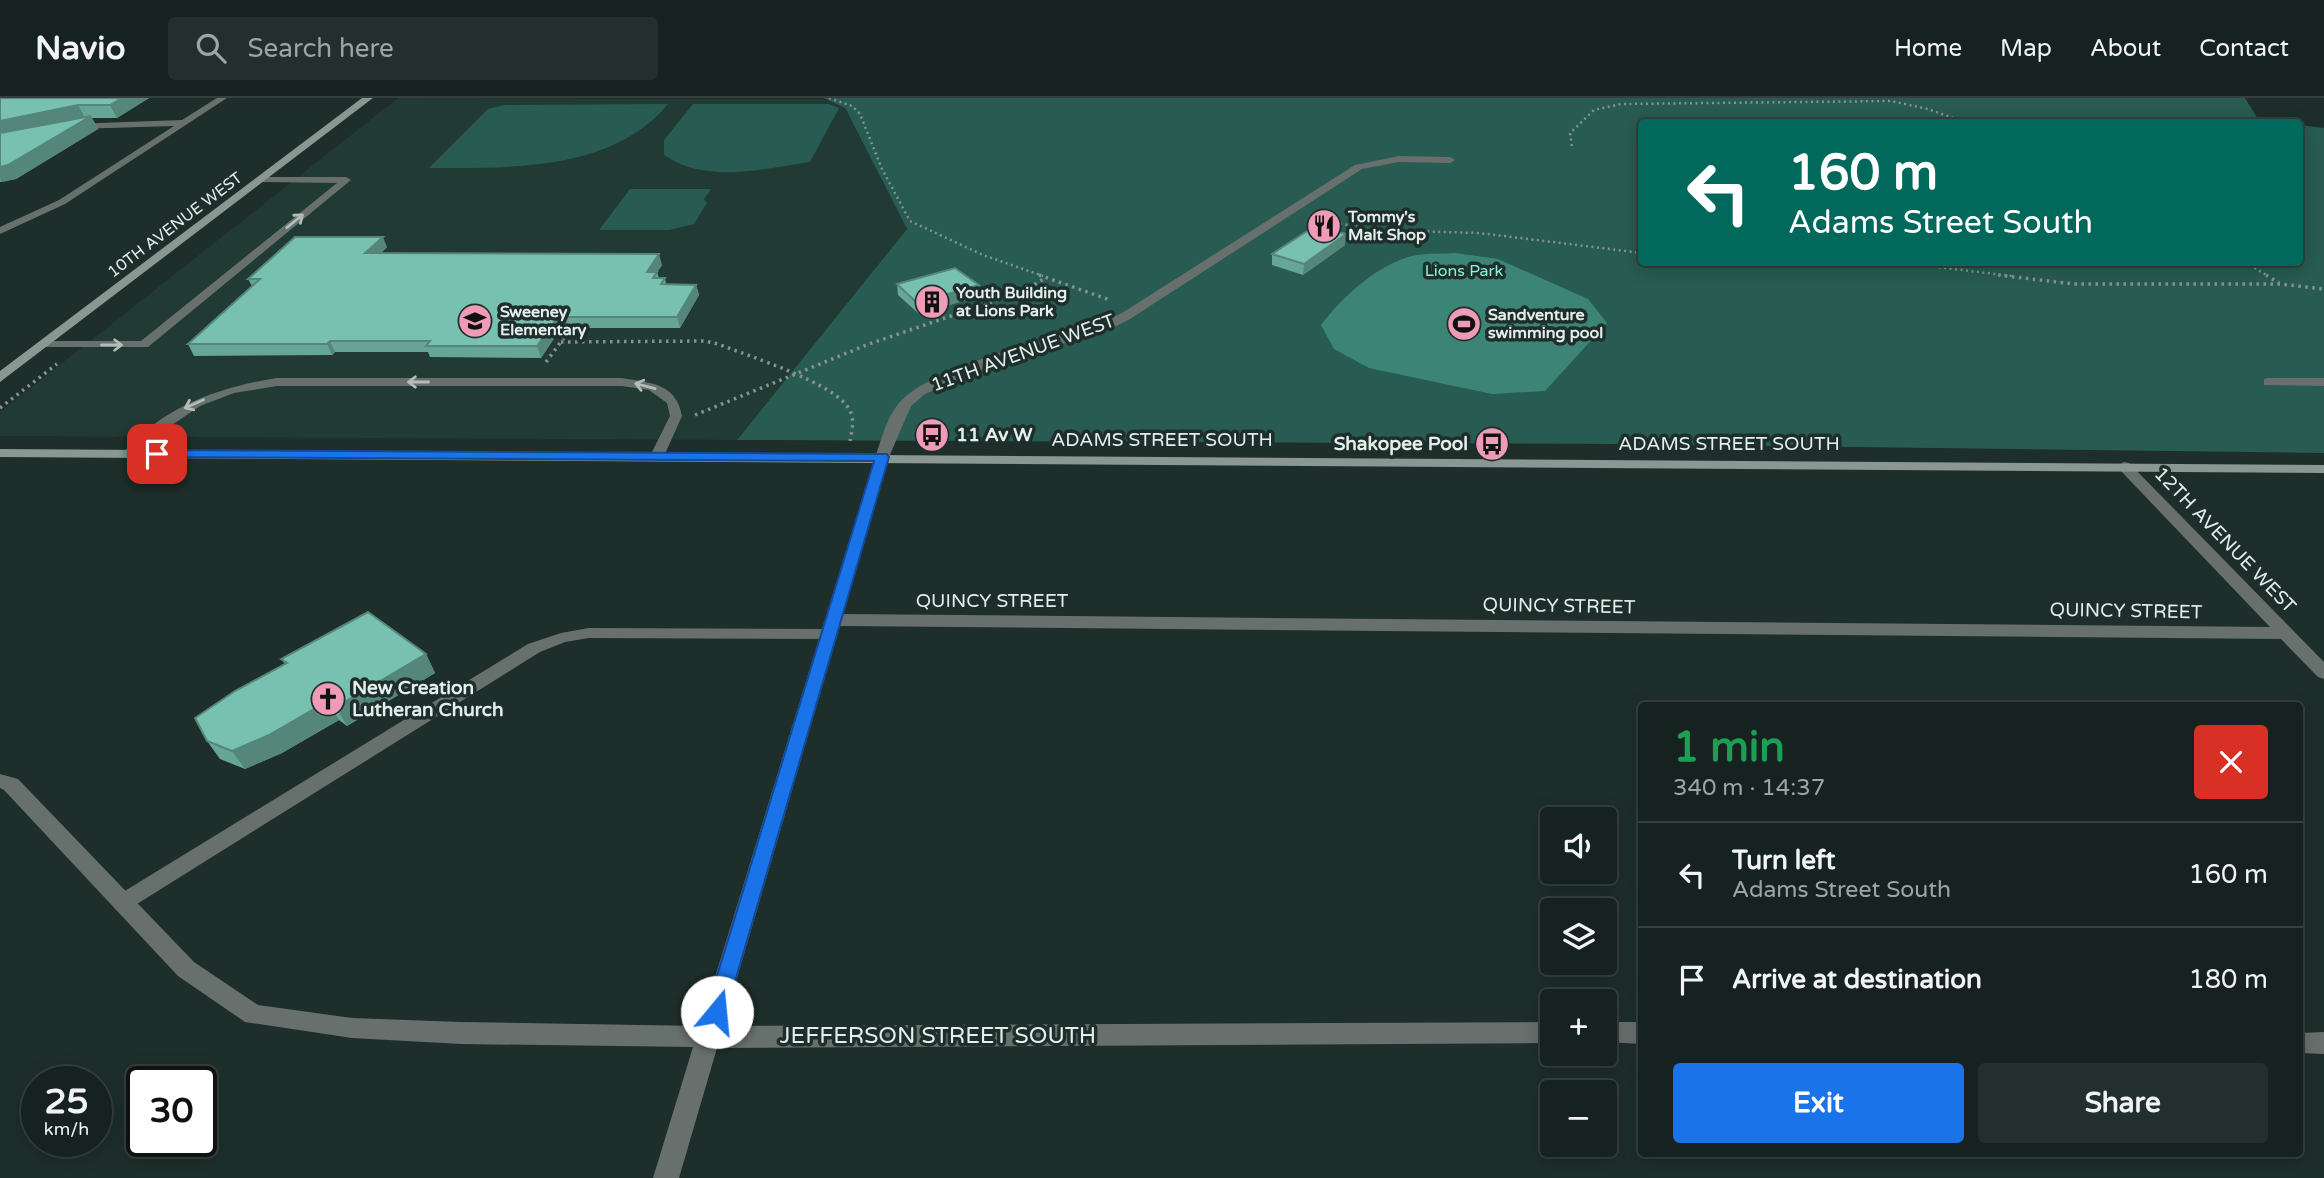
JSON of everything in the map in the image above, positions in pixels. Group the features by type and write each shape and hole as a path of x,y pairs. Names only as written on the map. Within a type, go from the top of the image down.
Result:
{"street":[{"name":"10TH AVENUE WEST","path":"0,378 369,98"},
{"name":"11TH AVENUE WEST","path":"666,1178 830,627 882,457 899,413 913,396 955,375 1116,321 1359,167 1399,159 1450,160"},
{"name":"ADAMS STREET SOUTH","path":"0,453 2324,469"},
{"name":"12TH AVENUE WEST","path":"2124,466 2324,673"},
{"name":"QUINCY STREET","path":"830,627 2286,633"},
{"name":"JEFFERSON STREET SOUTH","path":"0,780 11,784 186,969 253,1015 352,1028 461,1034 709,1037 1540,1032"},
{"path":"1617,1032 1638,1032"},
{"path":"2303,1043 2324,1043"}],"lane":[{"path":"0,231 62,202 223,98"},
{"path":"66,127 183,123"},
{"path":"44,345 144,345 346,180 262,179"},
{"path":"129,454 183,409 218,394 256,384 622,382 653,387 673,401 676,416 657,456"},
{"path":"2267,382 2324,382"},
{"path":"122,903 551,640 570,634 589,633 830,627"}],"path":[{"path":"829,98 852,106 860,114 882,169 910,221 983,255 1121,304"},
{"path":"1572,146 1570,133 1594,110 1621,104 1891,101 1928,109 1956,119"},
{"path":"1289,212 1373,230 1479,233 1638,253"},
{"path":"1928,266 2074,284 2280,284 2324,289"},
{"path":"2251,266 2280,284"},
{"path":"695,415 882,339 1024,291 1045,277"},
{"path":"539,371 575,322"},
{"path":"561,342 712,342 793,374 827,388 848,405 854,422 845,457"}],"shaded area":[{"name":"Sweeney Elementary","path":"398,98 823,99 844,107 907,229 737,440 0,436 0,412"},
{"name":"Sandventure swimming pool","path":"1455,253 1498,259 1588,299 1607,323 1545,391 1492,394 1369,368 1334,349 1321,325 1363,282 1403,259 1422,254"}],"green space":[{"name":"Lions Park","path":"823,98 2245,98 2258,119 1638,119 1638,266 2303,266 2303,125 2324,128 2324,453 1611,444 737,440 907,229 845,108"},
{"path":"668,104 645,126 618,143 589,154 525,166 429,168 488,109 504,105"},
{"path":"693,104 829,104 839,108 810,162 754,171 716,172 680,164 664,155 664,140"},
{"path":"630,189 711,189 704,199 707,203 694,224 669,230 599,230"}],"building":[{"path":"0,98 122,98 110,105 78,105 0,121"},
{"path":"91,116 8,165 0,167 0,133"},
{"path":"1315,226 1346,234 1304,264 1272,254"},
{"path":"295,237 383,237 365,253 659,254 647,272 657,272 653,278 665,278 661,284 696,285 677,317 558,317 537,346 426,346 430,341 188,344 260,279 248,279"},
{"path":"955,268 979,285 917,303 897,284"},
{"name":"New Creation Lutheran Church","path":"368,612 426,654 336,707 328,701 269,735 232,751 207,741 195,718 235,691 287,663 281,659"}],"place":[{"name":"Tommy's Malt Shop","path":"1324,226"},
{"name":"Youth Building at Lions Park","path":"932,302"},
{"name":"Sweeney Elementary","path":"475,321"},
{"name":"Sandventure swimming pool","path":"1464,324"},
{"name":"11 Av W","path":"932,435"},
{"name":"Shakopee Pool","path":"1492,444"},
{"name":"New Creation Lutheran Church","path":"328,699"}],"route":[{"path":"157,454 882,457 717,1012"}]}
